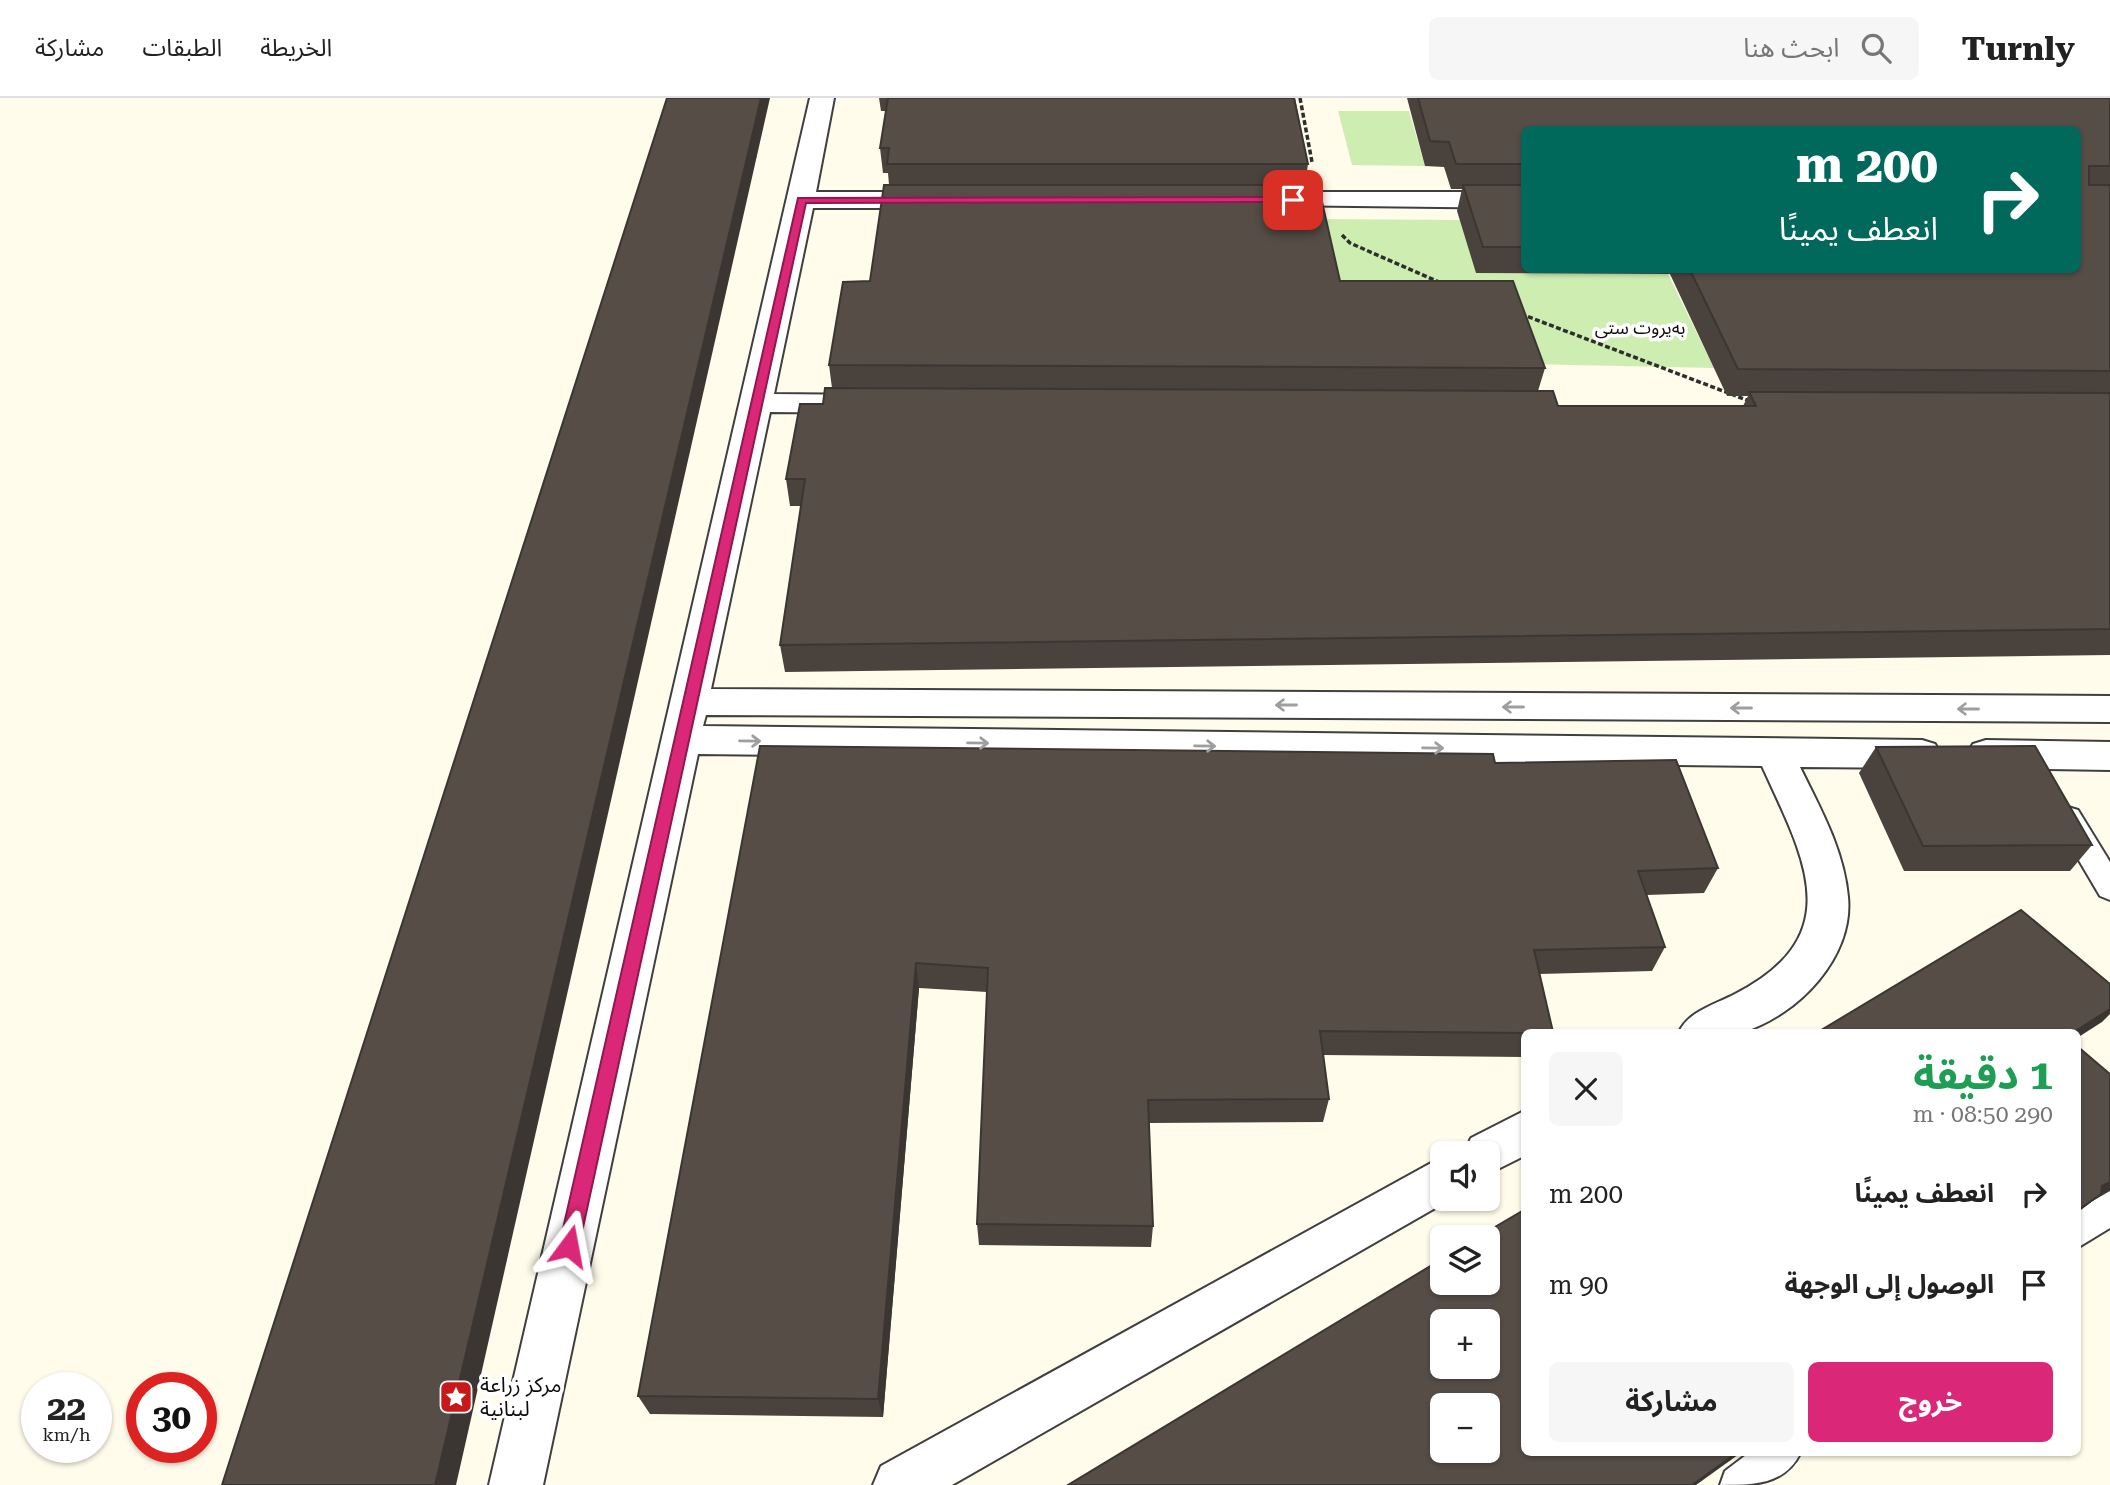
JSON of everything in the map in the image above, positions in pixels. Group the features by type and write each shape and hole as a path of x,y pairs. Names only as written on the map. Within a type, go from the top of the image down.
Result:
{"street":[{"path":"516,1485 802,200 822,98"},
{"path":"802,200 956,200"},
{"path":"1250,200 1521,200"},
{"path":"756,403 910,404"},
{"path":"690,702 2110,709"},
{"path":"1355,706 1363,748"},
{"path":"2007,709 2045,777"},
{"path":"682,740 1774,752 2045,777 2110,756"},
{"path":"1706,1029 1788,983 1810,961 1825,936 1830,908 1828,878 1774,752"},
{"path":"1500,1146 1521,1134"},
{"path":"900,1485 1430,1186"}],"lane":[{"path":"2045,777 2110,888"},
{"path":"2081,1228 2110,1207"},
{"path":"1739,1485 1777,1456"}],"path":[{"path":"1300,98 1323,216 1350,243 1453,288"},
{"path":"1516,313 1753,402"}],"green space":[{"path":"1338,111 1409,111 1425,166 1352,165"},
{"path":"1316,219 1460,220 1477,273 1668,274 1714,368 1526,364 1330,288"}],"building":[{"path":"667,98 761,98 435,1485 222,1485"},
{"path":"888,98 1294,98 1308,164 887,164 889,148 880,148"},
{"path":"1418,98 2110,98 2110,166 2089,166 2089,185 2110,185 2110,371 1738,369 1691,273 2081,273 2081,126 1521,126 1521,164 1456,164 1449,142 1430,141"},
{"path":"884,185 1313,185 1314,193 1320,193 1340,281 1513,281 1545,368 829,365 843,282 870,281"},
{"path":"1463,185 1521,185 1521,247 1483,247"},
{"path":"825,388 1553,391 1558,406 1756,406 1749,392 2110,393 2110,629 780,645 805,479 786,479 800,404 823,404"},
{"path":"760,746 1493,754 1495,763 1676,760 1718,868 1638,871 1665,947 1534,950 1552,1029 1521,1029 1521,1033 1320,1031 1329,1099 1148,1100 1153,1226 977,1224 988,968 916,963 878,1399 638,1396"},
{"path":"2035,746 2092,845 1923,846 1876,747"},
{"path":"2021,910 2110,984 2110,1009 2079,1029 1823,1029"},
{"path":"2081,1049 2110,1074 2110,1182 2102,1186 2101,1194 2081,1208"},
{"path":"1521,1212 1521,1456 1732,1456 1692,1485 1068,1485 1430,1266 1430,1295 1500,1295 1498,1225"}],"place":[{"name":"مركز زراعة لبنانية","path":"456,1397"}],"district":[{"name":"بەیروت ستی","path":"1640,328"}],"route":[{"path":"569,1246 802,200 1293,200"}]}
